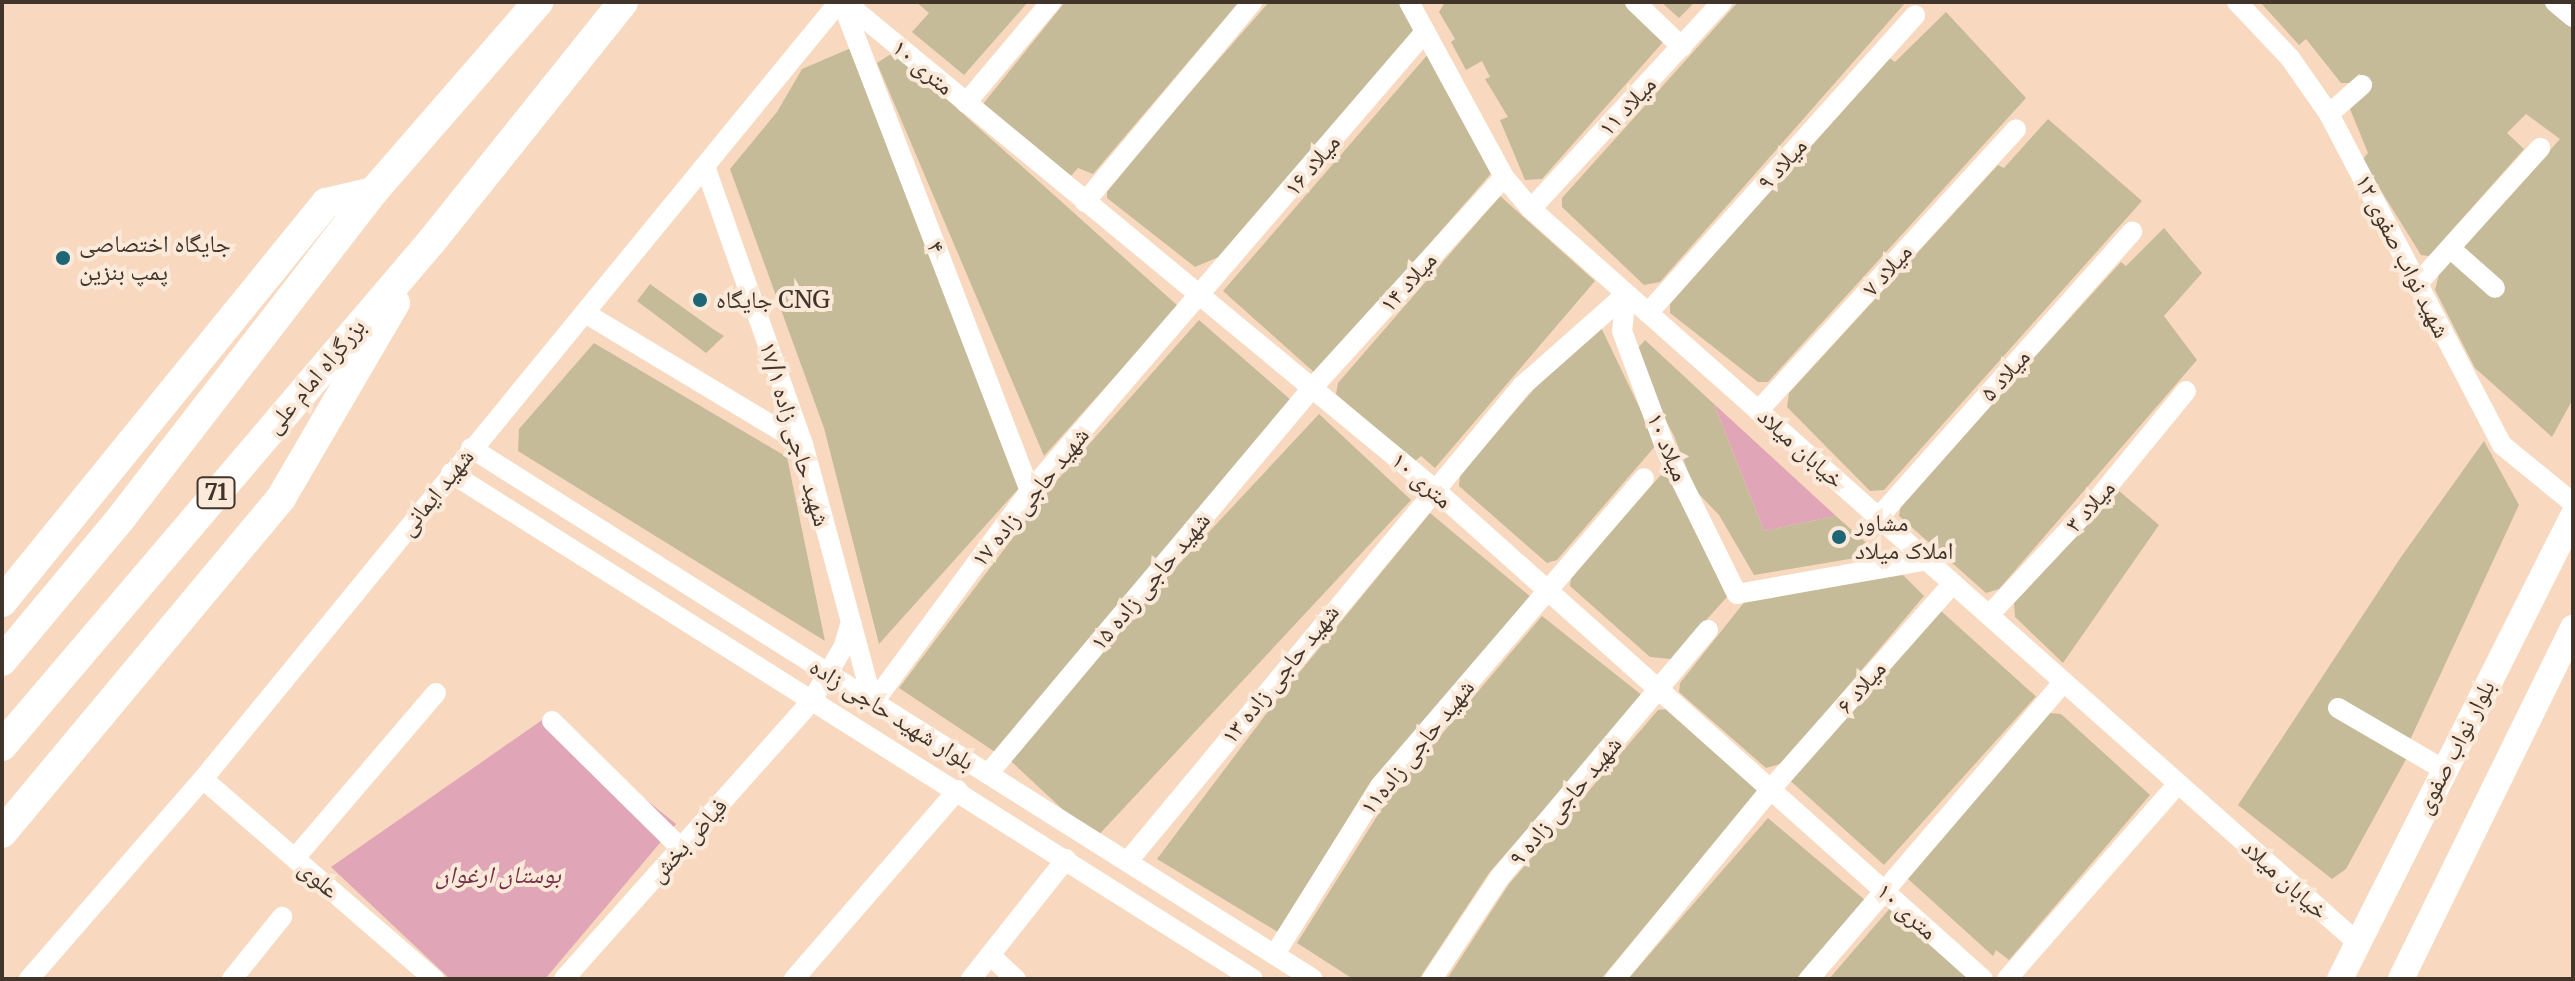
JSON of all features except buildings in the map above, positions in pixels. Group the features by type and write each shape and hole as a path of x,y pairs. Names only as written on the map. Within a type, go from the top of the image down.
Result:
{"highway":[{"name":"71","path":"2,661 121,518 373,192 538,2"},
{"name":"بزرگراه امام علی","path":"2,746 431,242 623,2"},
{"path":"2,602 326,203 373,192"},
{"path":"2,833 281,498 431,242"}],"main road":[{"name":"بلوار نواب صفوی","path":"2340,979 2573,516"},
{"path":"2401,979 2573,628"}],"street":[{"name":"۱۰ متری","path":"842,2 1198,299 1313,387 1433,488 1983,979"},
{"name":"شهید ایمانی","path":"29,979 203,779 471,448 842,2"},
{"name":"۴","path":"842,2 1030,491"},
{"path":"966,103 1051,2"},
{"path":"1085,202 1252,2"},
{"path":"1635,2 1682,47"},
{"name":"میلاد ۱۱","path":"1531,209 1722,2"},
{"name":"شهید نواب صفوی ۱۲","path":"2237,2 2290,58 2329,114 2502,445 2573,503"},
{"path":"2555,2 2573,17"},
{"name":"خیابان میلاد","path":"1416,4 1425,32 1504,177 1531,209 2358,943"},
{"name":"میلاد ۹","path":"1648,313 1915,15"},
{"name":"میلاد ۱۶","path":"1198,299 1425,32"},
{"path":"2329,114 2362,85"},
{"name":"میلاد ۷","path":"1758,411 2016,129"},
{"path":"2419,282 2540,148"},
{"name":"شهید حاجی زاده ۱۷/۱","path":"706,169 803,444 873,703"},
{"name":"میلاد ۱۴","path":"1313,387 1504,177"},
{"name":"میلاد ۵","path":"1878,518 2132,232"},
{"path":"2450,248 2495,288"},
{"name":"شهید حاجی زاده ۱۳","path":"1128,861 1433,488 1522,386 1626,294"},
{"name":"میلاد ۱۰","path":"1626,294 1622,331 1667,452 1737,594 1927,560"},
{"name":"شهید حاجی زاده ۱۷","path":"873,703 1030,491 1198,299"},
{"path":"585,313 803,444"},
{"name":"شهید حاجی زاده ۱۵","path":"988,774 1313,387"},
{"name":"میلاد ۳","path":"1989,615 2096,501 2186,391"},
{"name":"بلوار شهید حاجی زاده","path":"471,448 1313,979"},
{"name":"بلوار شهید حاجی زاده","path":"451,473 811,702 958,790 1243,976"},
{"name":"شهید حاجی زاده۱۱","path":"1275,954 1381,785 1644,478"},
{"name":"میلاد ۶","path":"1615,979 1770,790 1953,583"},
{"name":"فیاض بخش","path":"564,979 811,702 828,675 850,625"},
{"name":"شهید حاجی زاده ۹","path":"1432,979 1500,877 1708,630"},
{"path":"1809,979 2064,682"},
{"path":"295,858 436,693"},
{"path":"2338,708 2443,769"},
{"path":"552,721 681,848"},
{"name":"علوی","path":"203,779 434,979"},
{"path":"2007,979 2178,784"},
{"path":"794,979 958,790"},
{"path":"971,979 1066,859"},
{"path":"232,979 282,917"},
{"path":"991,956 1016,979"}],"green space":[{"path":"1714,404 1836,516 1764,531"},
{"name":"بوستان ارغوان","path":"545,718 676,824 545,979 450,979 331,867"}],"place":[{"name":"جایگاه اختصاصی پمپ بنزین","path":"63,258"},
{"name":"جایگاه CNG","path":"700,300"},
{"name":"مشاور املاک میلاد","path":"1839,537"}]}
